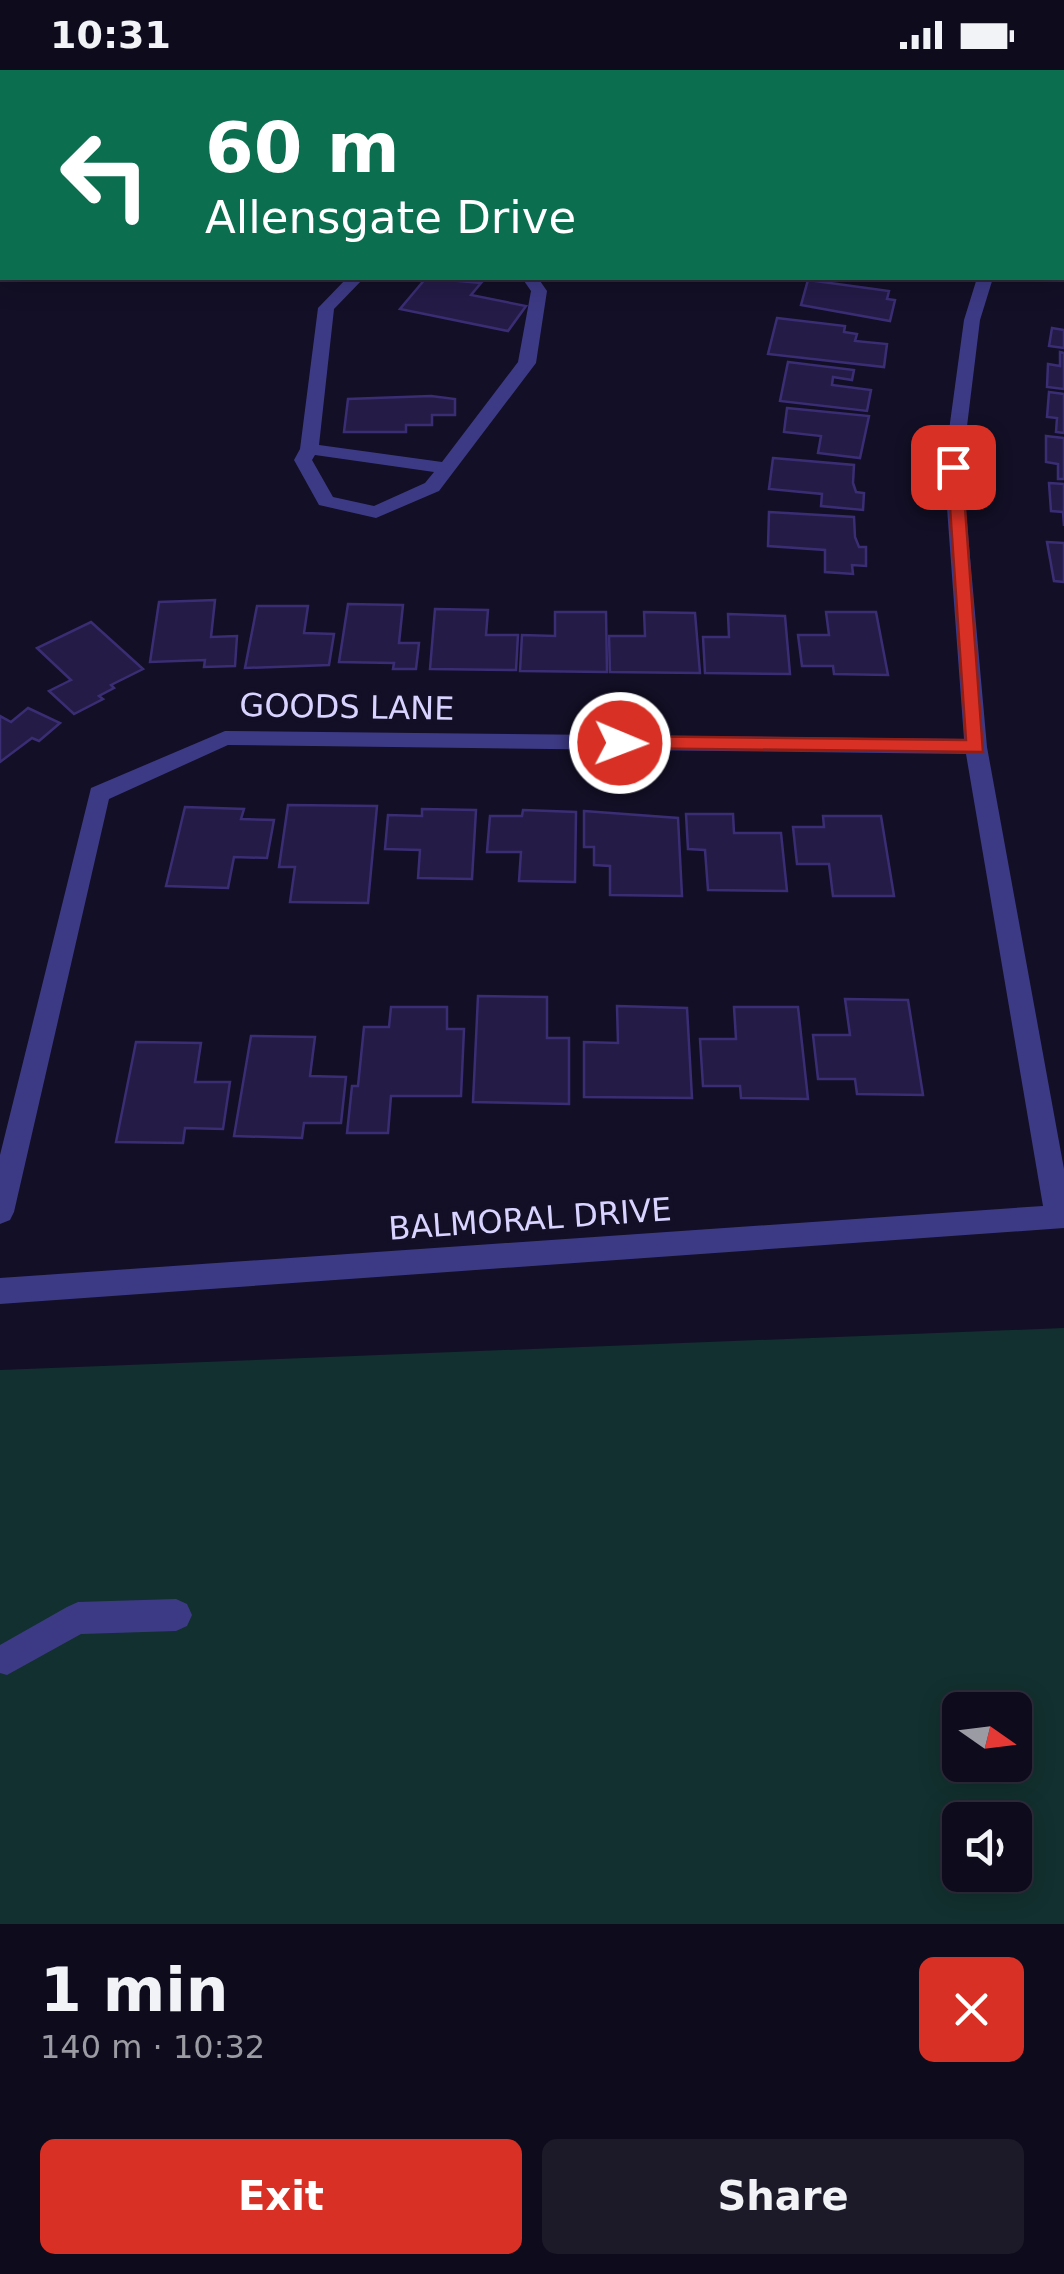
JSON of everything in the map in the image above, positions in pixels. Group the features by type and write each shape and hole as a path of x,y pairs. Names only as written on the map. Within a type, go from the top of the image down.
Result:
{"street":[{"path":"354,280 326,308 309,450 303,460 326,500 376,512 432,487 527,362 538,291 531,280"},
{"path":"984,280 972,320 953,467 976,747 1062,1217"},
{"path":"309,450 446,468"},
{"name":"GOODS LANE","path":"0,1212 99,794 225,738 976,747"},
{"name":"BALMORAL DRIVE","path":"0,1291 1062,1217"},
{"path":"7,1659 78,1618 176,1615"}],"green space":[{"path":"1064,1328 1064,1924 0,1924 0,1370"}],"building":[{"path":"424,280 481,283 471,295 526,306 508,331 400,309"},
{"path":"808,280 889,291 887,299 895,300 890,321 801,305"},
{"path":"777,318 845,326 844,332 857,334 855,341 887,344 884,367 768,354"},
{"path":"1052,328 1064,330 1064,348 1049,346"},
{"path":"1060,352 1064,353 1064,389 1047,387 1048,364 1060,366"},
{"path":"788,362 854,370 852,380 833,377 832,385 871,390 867,411 780,401"},
{"path":"1049,392 1064,394 1064,433 1056,432 1057,418 1047,417"},
{"path":"348,399 455,399 455,415 432,415 432,425 406,425 406,432 344,432"},
{"path":"787,408 869,416 860,458 818,453 821,436 784,432"},
{"path":"1046,436 1064,438 1064,479 1058,479 1058,464 1046,462"},
{"path":"773,458 854,465 853,483 856,492 864,493 863,510 821,506 822,494 769,489"},
{"path":"1049,483 1064,484 1064,526 1063,512 1051,511"},
{"path":"769,512 854,517 859,547 866,547 866,566 852,565 853,574 825,572 825,550 768,546"},
{"path":"1047,542 1064,543 1064,582 1054,581"},
{"path":"215,600 211,637 237,636 235,666 204,667 205,660 150,662 159,602"},
{"path":"348,604 403,605 399,643 419,643 416,669 393,669 394,663 339,662"},
{"path":"257,606 308,606 304,633 334,634 329,665 245,668"},
{"path":"435,609 488,610 486,635 518,635 516,670 430,669"},
{"path":"555,612 606,612 607,672 520,671 522,635 555,636"},
{"path":"644,612 695,613 700,673 610,672 609,636 645,636"},
{"path":"826,612 876,612 888,675 834,674 833,666 802,666 798,635 829,635"},
{"path":"728,614 785,616 790,674 705,673 703,637 729,637"},
{"path":"91,622 143,669 111,685 114,688 99,696 103,699 74,714 49,691 71,680 37,648"},
{"path":"28,708 60,723 39,741 32,738 0,762 0,716 11,722"},
{"path":"288,805 377,806 368,903 290,902 295,867 279,867"},
{"path":"185,807 244,809 241,819 274,820 267,858 234,857 228,888 166,886"},
{"path":"422,809 476,810 472,879 418,878 420,850 385,849 388,815 422,816"},
{"path":"523,810 576,812 575,882 519,881 521,852 487,852 490,816 522,816"},
{"path":"584,811 678,818 682,896 610,895 610,866 594,865 594,847 584,847"},
{"path":"686,814 733,814 734,833 781,833 787,891 708,890 705,850 688,849"},
{"path":"823,816 881,816 894,896 833,896 829,864 797,864 793,827 824,827"},
{"path":"478,996 547,997 547,1038 569,1038 569,1104 473,1102"},
{"path":"845,999 908,1000 923,1095 857,1094 855,1079 818,1079 813,1035 850,1035"},
{"path":"617,1006 687,1008 692,1098 584,1097 584,1042 618,1043"},
{"path":"391,1007 447,1007 447,1029 464,1029 461,1096 391,1096 388,1133 347,1133 352,1086 358,1086 364,1027 389,1027"},
{"path":"734,1007 798,1007 808,1099 741,1098 740,1086 703,1086 700,1039 736,1039"},
{"path":"251,1036 315,1037 310,1076 346,1077 341,1123 304,1123 302,1138 234,1136"},
{"path":"136,1042 201,1043 195,1082 230,1082 223,1129 185,1128 183,1143 116,1142"}],"route":[{"path":"620,743 976,747 953,467"}]}
